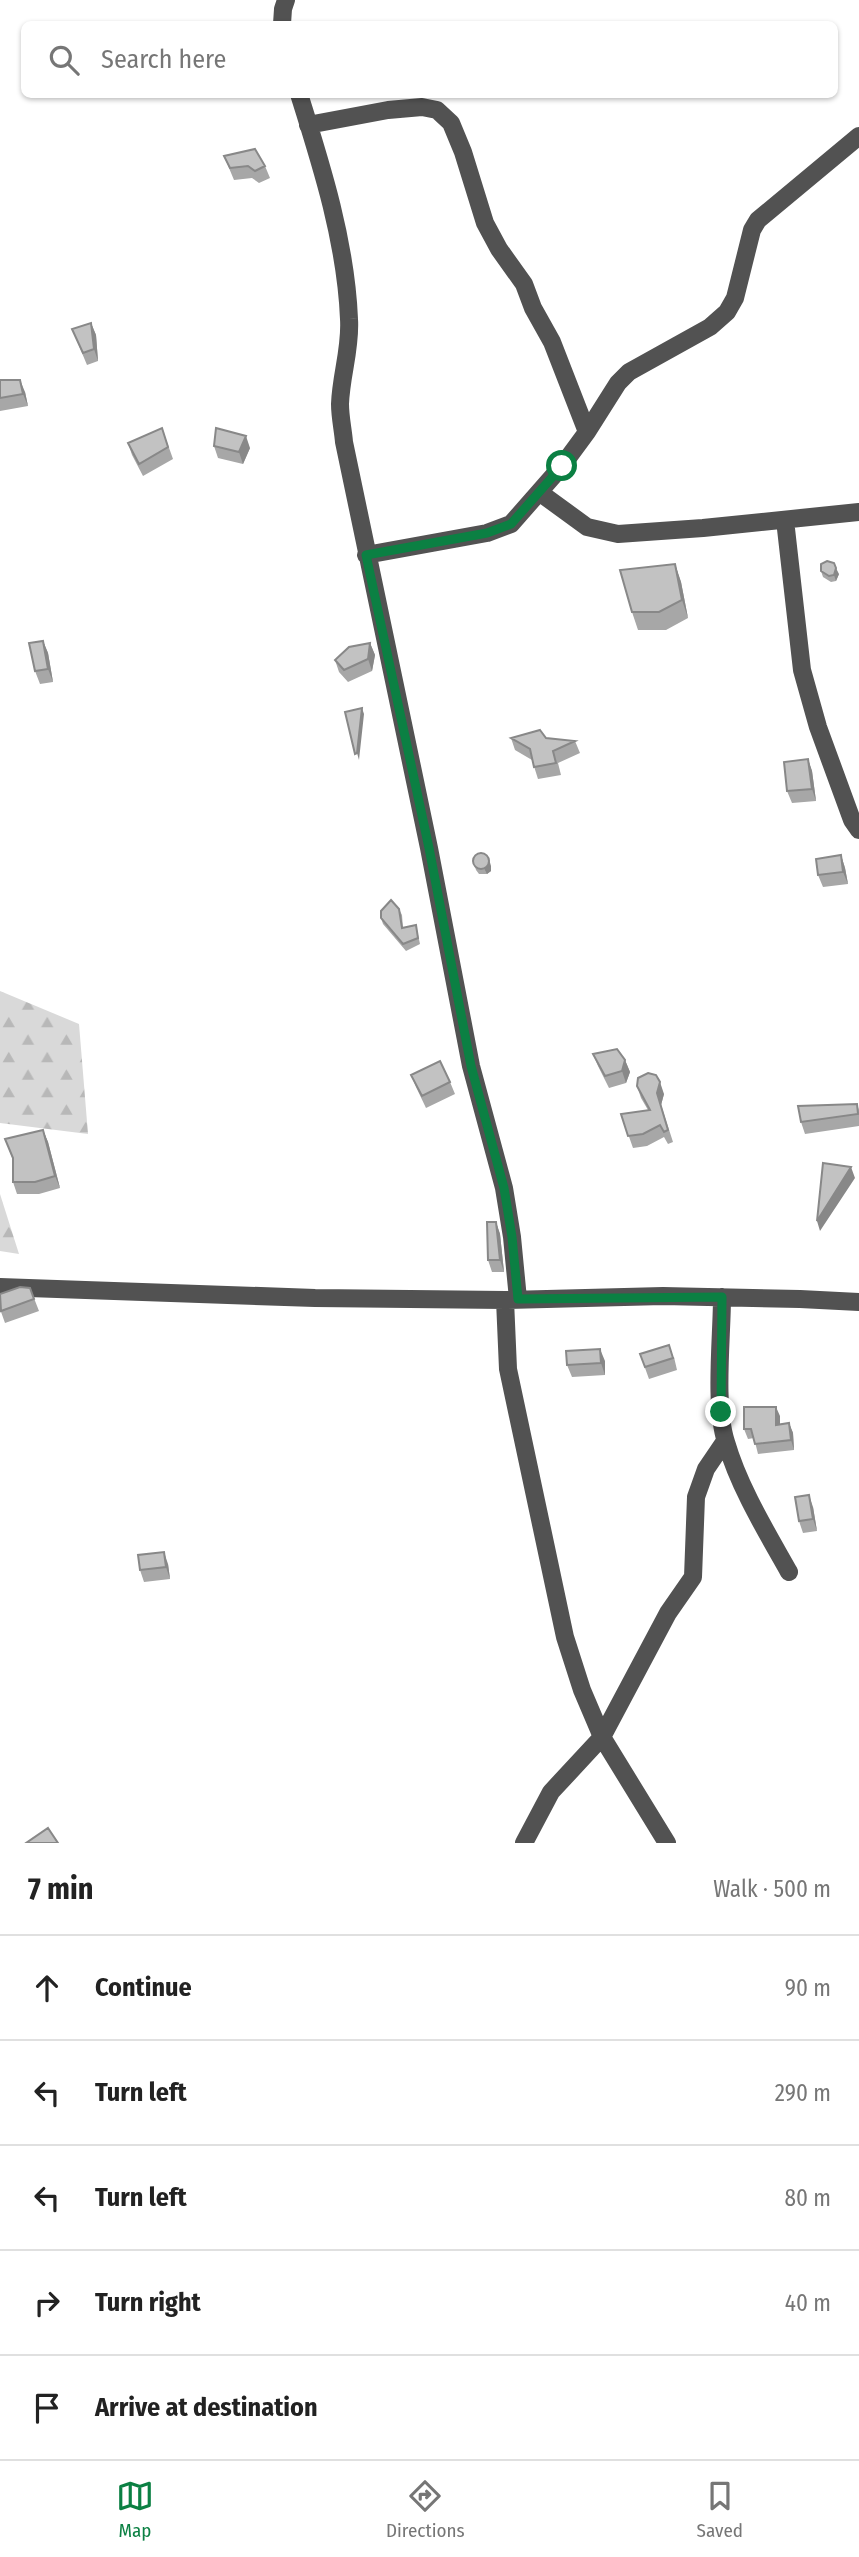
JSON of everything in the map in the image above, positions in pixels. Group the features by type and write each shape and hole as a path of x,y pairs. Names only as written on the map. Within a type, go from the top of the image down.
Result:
{"street":[{"path":"282,21 286,0"},
{"path":"300,98 334,221 348,303 350,344 340,406 344,442 429,848 471,1066 504,1188 512,1237 508,1369 544,1534 553,1589 582,1690 602,1737 667,1843"},
{"path":"308,125 388,110 422,107 437,110 451,123 485,223 499,249 524,284 533,308 552,342 587,432"},
{"path":"366,555 487,533 511,524 587,432 605,402 629,372 710,327 727,312 735,298 752,230 758,220 859,136"},
{"path":"539,492 587,527 618,534 859,512"},
{"path":"785,520 802,670 822,740 852,820 859,830"},
{"path":"0,1287 314,1298 511,1300 722,1297 859,1302"},
{"path":"722,1297 721,1412 725,1441 768,1536 789,1572"},
{"path":"524,1843 551,1792 602,1737 668,1613 693,1577 696,1497 706,1469 725,1441"}],"green space":[{"path":"0,991 79,1024 88,1134 0,1123"},
{"path":"0,1194 19,1254 0,1251"}],"building":[{"path":"255,149 265,166 255,171 248,166 230,168 224,156"},
{"path":"91,323 94,349 83,353 72,329"},
{"path":"0,380 20,380 23,394 0,398"},
{"path":"162,428 168,447 139,464 128,443"},
{"path":"216,428 246,436 239,452 214,446"},
{"path":"827,561 834,563 834,575 829,576 821,571 821,564"},
{"path":"675,564 682,600 659,612 632,612 620,570"},
{"path":"43,641 48,669 35,671 29,643"},
{"path":"370,643 368,659 344,670 335,660 349,647"},
{"path":"362,708 357,753 355,754 345,712"},
{"path":"540,730 546,738 575,741 553,751 556,763 534,767 530,749 511,738"},
{"path":"808,759 812,789 787,791 784,762"},
{"path":"481,853 489,861 481,869 473,861"},
{"path":"841,855 843,872 818,875 816,859"},
{"path":"391,900 399,909 402,928 416,925 418,938 403,944 381,918 381,911"},
{"path":"617,1049 625,1060 622,1071 605,1076 593,1054"},
{"path":"440,1061 450,1082 422,1096 411,1075"},
{"path":"648,1073 656,1075 660,1082 657,1093 668,1130 664,1132 660,1125 643,1134 628,1136 621,1114 650,1110 637,1086 638,1078"},
{"path":"857,1104 858,1114 801,1122 798,1106"},
{"path":"43,1130 55,1176 35,1182 13,1182 13,1158 5,1139"},
{"path":"823,1163 851,1167 817,1221"},
{"path":"487,1222 496,1222 500,1260 488,1260"},
{"path":"20,1287 30,1288 34,1299 1,1311 0,1294"},
{"path":"669,1345 673,1358 645,1367 640,1354"},
{"path":"600,1349 601,1363 567,1365 566,1351"},
{"path":"744,1407 776,1407 776,1425 789,1423 791,1440 755,1444 751,1429 744,1429"},
{"path":"809,1495 813,1519 799,1521 795,1497"},
{"path":"164,1552 166,1567 140,1570 138,1555"},
{"path":"48,1828 58,1843 26,1843"}],"route":[{"path":"562,466 511,524 487,533 366,555 429,848 471,1066 504,1188 518,1299 722,1297 721,1412"}]}
